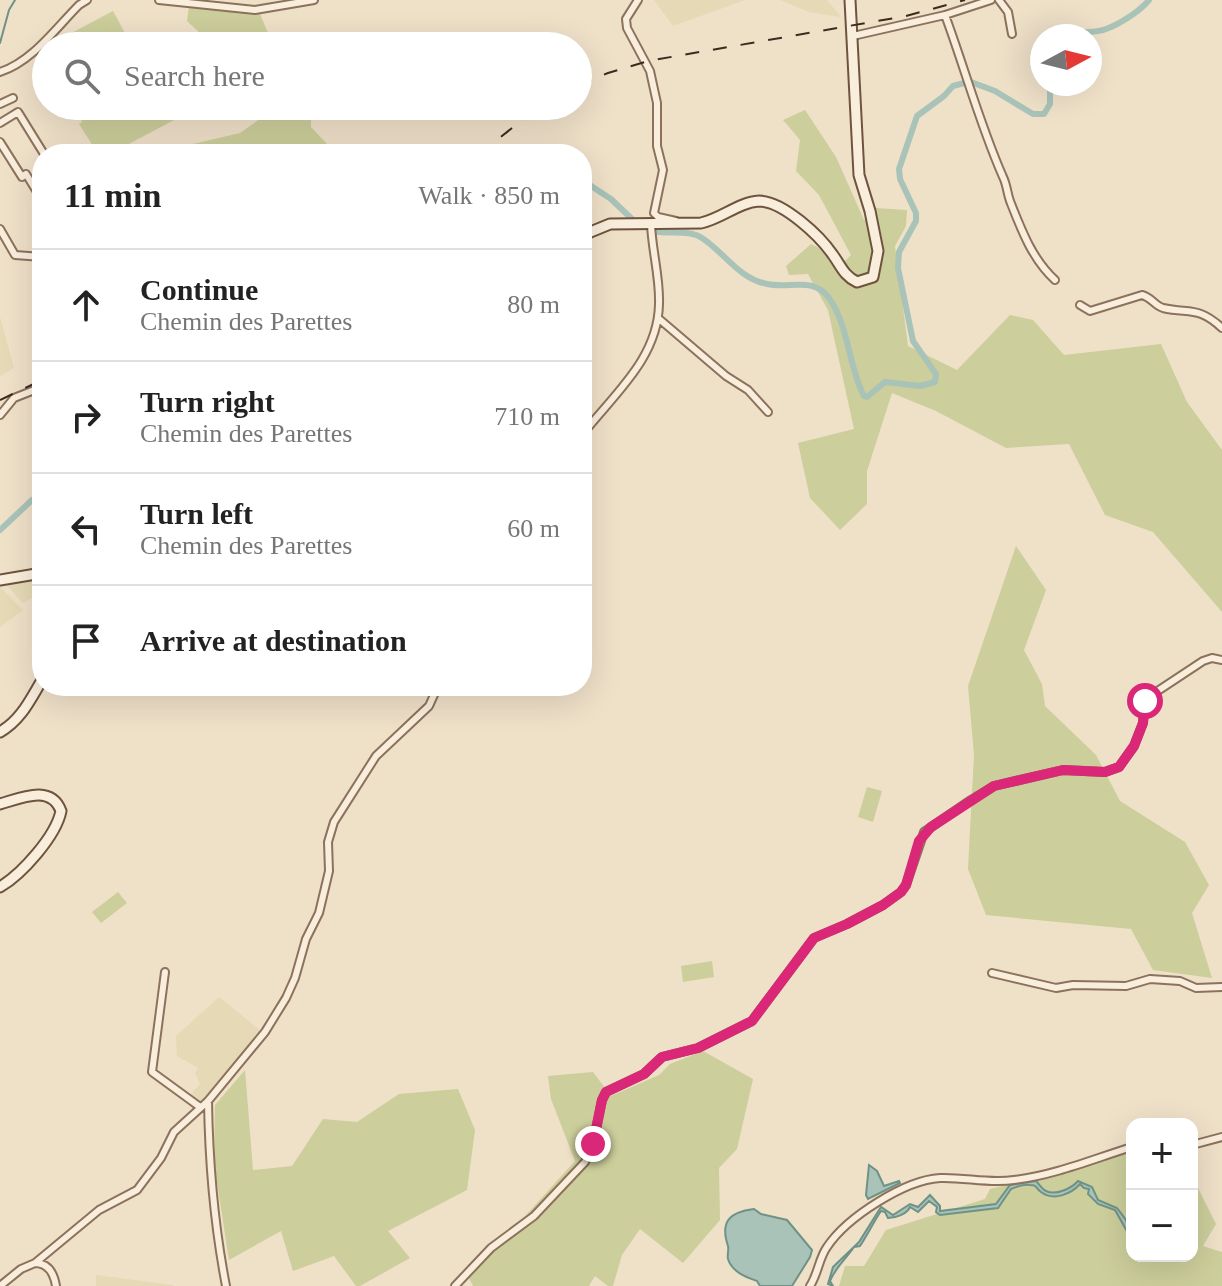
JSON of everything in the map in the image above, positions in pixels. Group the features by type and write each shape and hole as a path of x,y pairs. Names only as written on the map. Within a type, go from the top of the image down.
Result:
{"street":[{"path":"53,32 87,0"},
{"path":"159,0 255,10 314,0"},
{"path":"638,0 626,19 627,28 650,71 657,103 657,146 663,170 654,213 658,217 675,220 680,225"},
{"path":"592,231 610,224 680,225 715,220 752,202 762,201 777,205 791,214 832,253 848,278 857,282 873,277 878,251 859,175 850,0"},
{"path":"853,36 945,15 991,0"},
{"path":"999,0 1008,12 1012,34"},
{"path":"945,15 992,156 1005,180 1030,249 1055,280"},
{"path":"0,72 32,53"},
{"path":"0,104 13,98"},
{"path":"0,123 18,112 38,144"},
{"path":"0,142 22,177 26,174 32,184"},
{"path":"592,423 638,369 649,349 658,318 651,224"},
{"path":"0,229 15,255 32,255"},
{"path":"1080,305 1090,311 1142,295 1161,308 1201,312 1222,328"},
{"path":"658,318 726,376 748,390 768,412"},
{"path":"0,415 14,398 32,391"},
{"path":"0,580 32,575"},
{"path":"455,1286 491,1248 534,1216 585,1162 593,1144 606,1092 644,1074 662,1057 698,1048 752,1021 814,938 883,905 901,892 919,841 931,827 994,786 1063,770 1105,772 1119,767 1134,746 1143,723 1147,698 1203,661 1212,658 1222,660"},
{"path":"0,732 13,725 33,696"},
{"path":"0,1286 21,1269 35,1263 99,1210 137,1190 161,1158 174,1132 208,1101 265,1032 286,998 327,882 328,842 334,822 376,756 429,706 434,696"},
{"path":"0,804 44,795 55,800 61,811 57,823 25,869 0,887"},
{"path":"165,972 152,1072 200,1107"},
{"path":"992,973 1056,988 1073,985 1126,986 1150,979 1180,981 1196,988 1222,987"},
{"path":"208,1101 208,1156 226,1286"},
{"path":"1198,1143 1222,1137"},
{"path":"810,1286 825,1249 834,1237 867,1210 914,1185 942,1178 989,1182 1015,1180 1065,1170 1126,1149"},
{"path":"35,1263 46,1265 51,1270 56,1286"}],"shaded area":[{"path":"654,0 745,0 673,26"},
{"path":"780,0 827,0 841,17 809,12"},
{"path":"0,317 14,368 0,376"},
{"path":"32,577 32,598 23,603 4,582"},
{"path":"0,587 23,610 0,627"},
{"path":"219,997 260,1030 213,1090 200,1101 191,1094 200,1084 195,1073 198,1068 177,1056 176,1036"},
{"path":"869,1165 877,1171 884,1186 900,1183 868,1199"},
{"path":"1036,1181 1043,1189 1054,1193 1078,1181 1092,1187 1098,1200 1117,1208 1126,1220 1126,1229 1115,1210 1098,1204 1088,1194 1089,1189 1080,1184 1068,1193 1057,1196 1046,1195 1034,1186 1026,1185 1011,1189 998,1208 940,1215 936,1212 937,1207 929,1201 918,1212 910,1207 904,1214 894,1217 888,1218 881,1211 860,1246 854,1247 835,1272 830,1281 833,1286 828,1284 833,1267 859,1242 881,1207 893,1215 910,1204 918,1207 930,1195 940,1206 940,1211 996,1204 1010,1185"},
{"path":"754,1209 761,1214 787,1220 812,1250 792,1286 760,1286 730,1264 726,1225 738,1213"},
{"path":"96,1275 173,1285 173,1286 96,1286"}],"green space":[{"path":"189,6 260,14 268,32 199,32 187,21"},
{"path":"113,11 124,32 73,32"},
{"path":"805,110 836,157 864,220 876,208 907,210 906,226 895,246 908,346 957,370 1010,315 1033,320 1064,355 1161,344 1187,402 1222,450 1222,612 1153,532 1105,515 1069,444 1006,448 936,411 892,393 867,471 867,504 840,530 810,498 798,443 854,429 828,310 808,274 789,275 786,266 811,244 845,261 851,255 819,195 796,171 800,140 783,120"},
{"path":"174,120 129,144 92,144 79,124"},
{"path":"258,120 311,120 311,127 327,144 193,144 240,133"},
{"path":"1016,546 1046,590 1024,650 1042,684 1045,706 1096,755 1120,801 1185,842 1209,885 1192,913 1212,978 1153,970 1131,929 986,915 968,869 974,755 968,686"},
{"path":"867,787 882,791 873,822 858,817"},
{"path":"118,892 127,903 101,923 92,912"},
{"path":"712,961 714,977 683,982 681,966"},
{"path":"703,1051 753,1079 737,1149 719,1168 720,1220 683,1263 640,1229 622,1255 613,1286 608,1286 595,1276 589,1286 473,1286 469,1278 575,1161 551,1099 548,1076 593,1072 611,1096 659,1075 670,1064"},
{"path":"245,1070 253,1170 292,1166 323,1119 357,1122 399,1094 458,1089 475,1130 467,1190 388,1231 410,1258 360,1286 356,1286 334,1256 293,1271 281,1231 229,1260 214,1163 215,1105"},
{"path":"1126,1153 1126,1262 1198,1262 1198,1188 1216,1224 1203,1246 1222,1252 1222,1286 839,1286 845,1266 864,1266 886,1230 985,1199 990,1189"}],"waterway":[{"path":"0,43 15,0"},
{"path":"1102,30 1123,21 1149,0"},
{"path":"654,231 697,235 740,271 757,281 776,285 808,285 823,291 841,321 864,396 867,397 885,382 920,386 935,382 936,374 913,341 898,268 899,252 916,221 916,213 900,179 899,169 917,116 953,86 968,82"},
{"path":"971,82 995,91 1033,114 1044,114 1050,104 1050,96"},
{"path":"592,187 633,220"},
{"path":"0,530 32,500"}],"railway":[{"path":"592,79 648,61 906,16 965,0"},
{"path":"492,144 522,120"},
{"path":"0,400 32,385"}],"route":[{"path":"593,1144 606,1092 644,1074 662,1057 698,1048 752,1021 814,938 883,905 901,892 924,832 994,786 1069,769 1105,772 1119,767 1134,746 1143,723 1145,701"}]}
